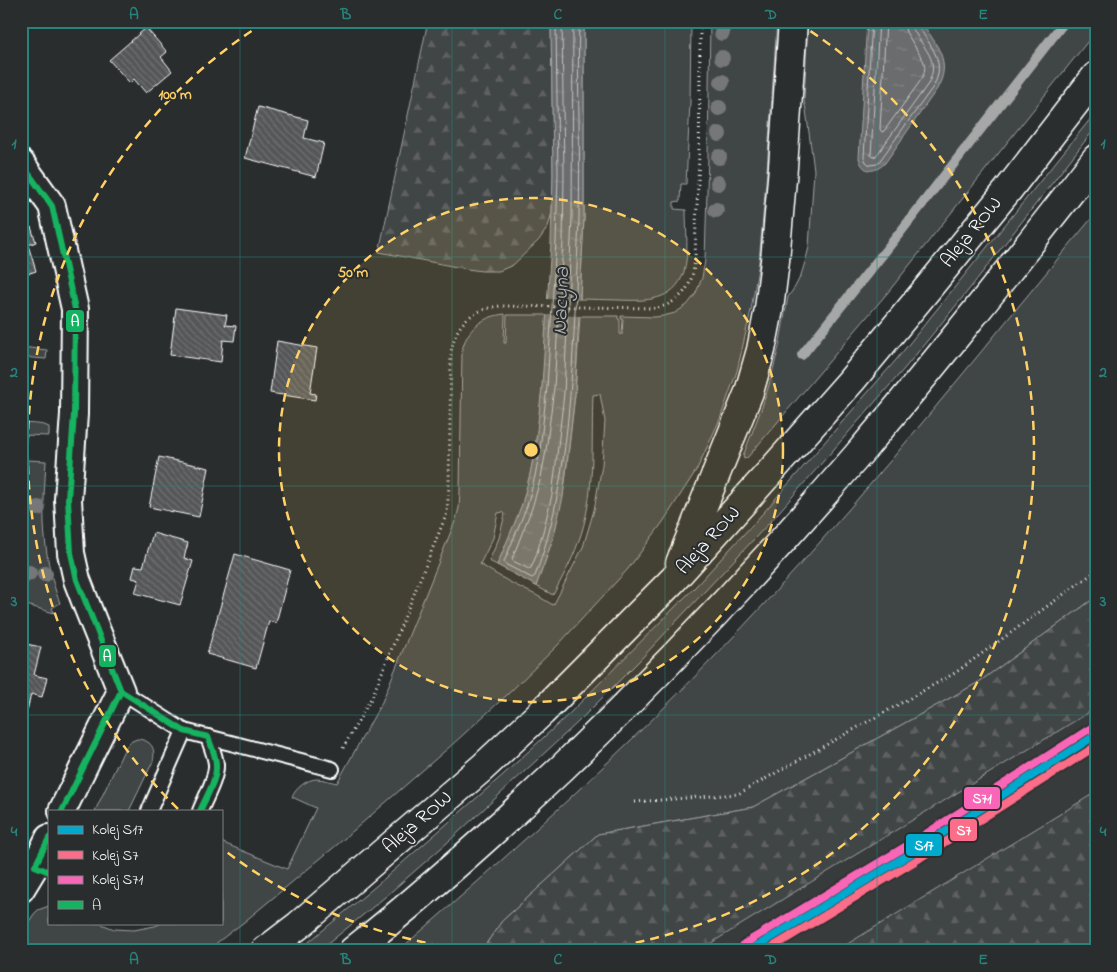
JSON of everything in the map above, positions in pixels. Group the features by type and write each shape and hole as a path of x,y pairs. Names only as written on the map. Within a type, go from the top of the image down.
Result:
{"main road":[{"path":"673,580 749,392 761,350 769,309 775,261 793,21"},
{"name":"Aleja ROW","path":"266,951 300,925 482,768 542,712 673,580 857,374 1008,190 1096,76"},
{"path":"353,951 386,925 526,801 636,696 726,603 858,455 986,301 1096,159"}],"street":[{"path":"21,163 52,206 75,309 74,414 68,499 71,553 77,580 121,691 62,810"},
{"path":"21,889 42,869 48,842"}],"lane":[{"path":"121,691 184,731 332,769"},
{"path":"149,810 184,731"},
{"path":"200,810 214,778 216,766 214,753 208,737"}],"path":[{"path":"332,769 372,697 447,513 450,486 450,353 459,327 474,314 496,307 656,308 666,306 675,300 688,286 692,274 697,202 700,21"},
{"path":"636,802 738,794 955,673 1096,571"}],"shaded area":[{"path":"1096,708 1096,792 836,951 698,951"}],"green space":[{"path":"428,21 551,21 552,212 548,227 539,240 513,265 499,271 467,269 379,252"},
{"path":"584,21 691,21 686,184 681,184 680,201 674,202 674,209 686,210 686,265 679,282 673,289 658,298 639,300 580,299 584,218"},
{"path":"710,21 777,21 759,262 751,310 737,371 720,419 697,469 663,522 628,569 558,645 454,743 338,844 206,951 21,951 21,933 38,910 48,906 48,924 102,924 114,929 134,930 160,924 222,924 222,842 287,869 316,808 292,797 299,787 313,779 337,783 382,702 456,519 460,492 462,351 467,336 472,330 483,321 497,315 505,314 504,343 506,343 507,315 547,315 545,354 536,440 522,505 497,565 489,561 499,538 505,514 503,512 498,513 493,538 480,564 507,581 554,604 583,547 594,510 602,465 605,421 600,394 593,395 592,470 584,525 573,556 553,595 536,586 554,535 565,483 575,394 580,316 618,316 620,320 620,334 622,335 623,319 621,319 621,316 655,317 675,313 687,305 695,295 702,278 705,260"},
{"path":"808,21 1096,21 1096,31 889,291 747,458 744,459 743,456 769,385 779,347 788,297 801,275 809,247 814,170 804,101"},
{"path":"1096,112 1096,127 904,369 771,521 638,662 576,724 448,842 385,897 319,951 298,951 504,774 570,713 697,585 764,512 896,360"},
{"path":"1096,213 1096,597 979,682 753,807 598,834 502,921 481,951 398,951 587,782 633,739 722,649 850,508"},
{"path":"21,347 47,350 46,359 21,357"},
{"path":"21,423 39,424 49,427 49,436 24,435 23,446 21,446"},
{"path":"27,460 46,461 44,523 51,574 60,603 52,608 54,613 23,604 28,575 21,575 21,518 25,518"},
{"path":"1096,597 1096,708 698,951 481,951 502,921 598,834 753,807 979,682"},
{"path":"137,739 146,741 153,749 154,756 129,810 95,810 125,748 130,742"},
{"path":"1096,792 1096,951 836,951"}],"water":[{"name":"Nacyna","path":"551,21 584,21 584,218 575,394 563,497 554,535 536,586 497,565 522,504 530,474 535,449 542,387 553,175"},
{"path":"867,21 921,21 937,46 943,62 942,79 937,89 885,163 873,170 863,167 859,158"}],"pier":[{"path":"546,299 583,300 582,316 545,315"}],"building":[{"path":"146,28 167,52 161,57 172,71 146,93 134,79 130,83 109,60"},
{"path":"258,107 308,120 304,138 324,143 316,177 245,158"},
{"path":"31,227 36,242 28,245 36,271 21,276 21,229"},
{"path":"176,308 227,315 225,325 236,326 234,341 223,340 221,362 170,355"},
{"path":"277,341 317,348 310,393 316,394 315,400 270,393"},
{"path":"159,457 209,468 199,517 149,507"},
{"path":"21,461 27,461 25,519 21,518"},
{"path":"153,533 188,543 184,558 193,561 180,605 135,593 139,580 132,578 135,566 143,567"},
{"path":"235,554 290,570 276,623 269,621 256,668 207,654"},
{"path":"21,643 41,647 34,675 47,678 42,697 31,694 27,711 21,710"}],"waterway":[{"path":"802,355 1065,21"}],"rail line":[{"name":"S71","path":"744,944 910,844 1091,728"},
{"name":"S17","path":"749,951 915,851 1096,735"},
{"name":"S7","path":"766,951 920,858 1096,746"}],"transit line":[{"name":"A","path":"21,163 52,206 75,309 74,414 68,499 71,553 77,580 121,691 62,810"},
{"name":"A","path":"121,691 184,731 208,737 215,758 216,771 200,810"},
{"name":"A","path":"48,840 35,866 48,872"}]}
